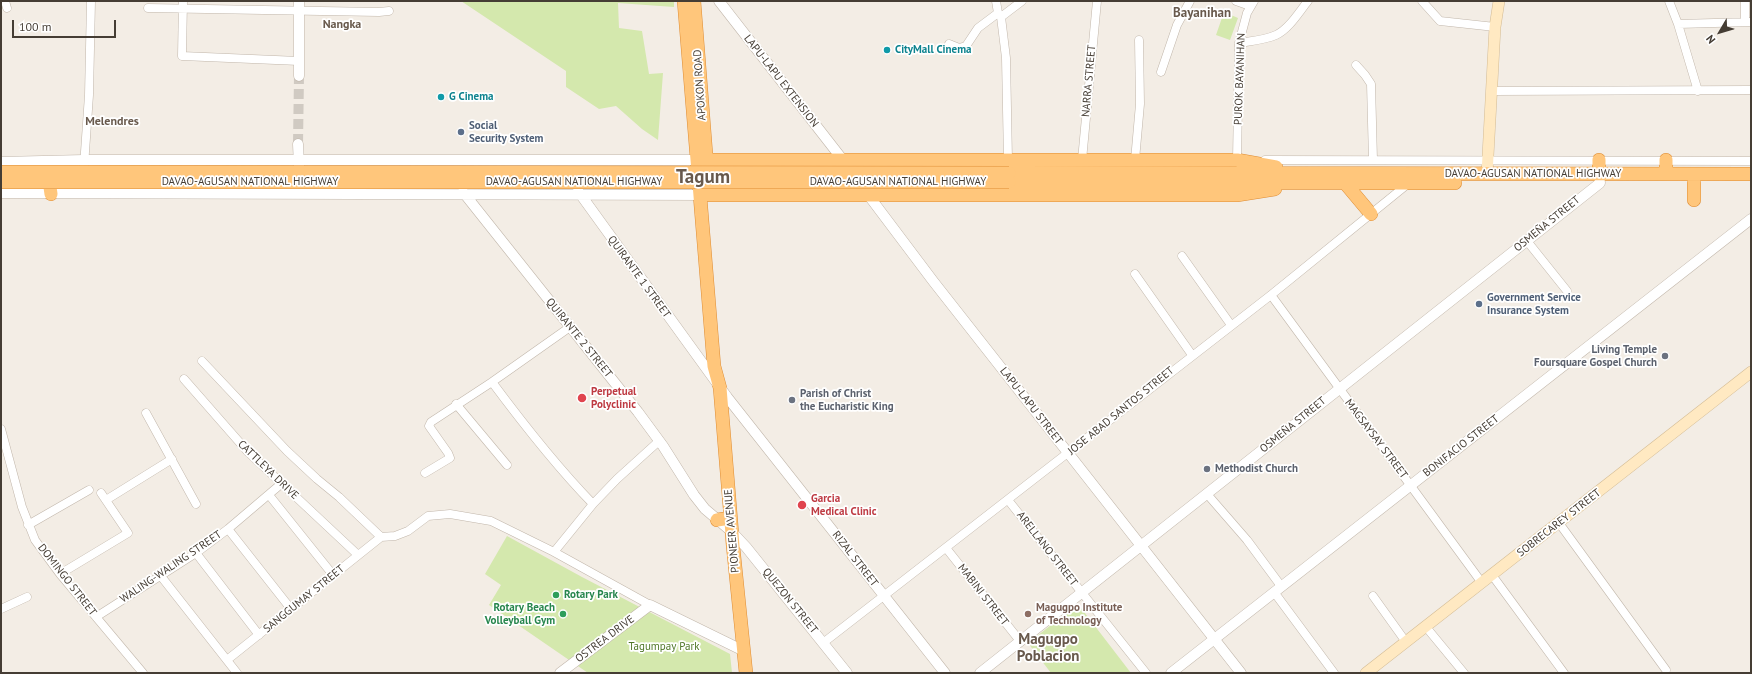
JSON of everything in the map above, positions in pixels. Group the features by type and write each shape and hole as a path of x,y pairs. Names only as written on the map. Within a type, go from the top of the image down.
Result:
{"highway":[{"name":"APOKON ROAD","path":"684,1 702,165"},
{"name":"APOKON ROAD","path":"694,1 702,165"},
{"name":"DAVAO-AGUSAN NATIONAL HIGHWAY","path":"574,166 702,165 843,160 1008,172"},
{"name":"DAVAO-AGUSAN NATIONAL HIGHWAY","path":"1,182 1008,172 1082,160 1237,160 1314,178 1345,183 1487,174 1694,183 1751,183"},
{"path":"1599,178 1600,160"},
{"path":"1666,160 1666,174"},
{"name":"DAVAO-AGUSAN NATIONAL HIGHWAY","path":"1,169 84,164 191,169 298,164"},
{"name":"PIONEER AVENUE","path":"702,165 714,366 720,388 731,531 746,673"},
{"path":"191,169 193,178 191,186"},
{"name":"DAVAO-AGUSAN NATIONAL HIGHWAY","path":"1,188 50,191 212,186 209,178 212,169"},
{"name":"DAVAO-AGUSAN NATIONAL HIGHWAY","path":"1,172 1008,172 1314,178 1599,178 1666,174 1751,174"},
{"name":"DAVAO-AGUSAN NATIONAL HIGHWAY","path":"576,189 704,190 869,195 1237,195 1314,178"},
{"path":"1345,183 1371,214"},
{"path":"1694,183 1694,200"},
{"path":"717,520 730,518"}],"main road":[{"path":"1487,174 1495,27 1499,1"},
{"name":"SOBRECAREY STREET","path":"1366,673 1751,372"}],"street":[{"path":"84,164 90,79 91,1"},
{"name":"LAPU-LAPU EXTENSION","path":"719,1 869,195"},
{"path":"996,1 1006,58 1008,172"},
{"path":"949,44 959,48 966,46 978,28 1022,1"},
{"name":"NARRA STREET","path":"1082,160 1097,1"},
{"path":"1161,72 1177,25 1190,1"},
{"path":"1236,1 1252,4"},
{"path":"1239,42 1269,38 1277,35 1284,30 1308,1"},
{"path":"1422,1 1440,21 1495,27"},
{"path":"1669,1 1678,24 1698,91"},
{"path":"1678,24 1748,22 1745,1"},
{"path":"183,4 182,56 299,61"},
{"path":"148,8 183,4 299,6 379,12 389,11"},
{"name":"PUROK BAYANIHAN","path":"1237,160 1239,42 1243,23 1252,4"},
{"path":"299,6 299,76"},
{"path":"1135,160 1140,104 1139,40"},
{"path":"1356,65 1365,74 1370,84 1373,160"},
{"path":"1492,91 1751,90"},
{"path":"298,144 298,164"},
{"path":"1,162 84,164 298,164 443,160 574,166 576,189 465,195 50,191 1,193"},
{"name":"QUIRANTE 2 STREET","path":"443,160 465,195 570,326 659,441 694,495 717,520 731,531"},
{"path":"1237,160 1751,161"},
{"name":"JOSE ABAD SANTOS STREET","path":"823,643 1069,454 1232,324 1271,296 1371,214 1409,178"},
{"name":"OSMEÑA STREET","path":"980,673 1526,241 1599,178"},
{"name":"QUIRANTE 1 STREET","path":"576,189 720,388"},
{"name":"LAPU-LAPU STREET","path":"869,195 933,281 1241,673"},
{"name":"BONIFACIO STREET","path":"1172,673 1751,219"},
{"path":"1526,241 1567,291"},
{"path":"1182,256 1232,324"},
{"path":"1135,274 1192,355"},
{"name":"MAGSAYSAY STREET","path":"1271,296 1338,390 1482,583"},
{"path":"425,473 450,458 429,424 456,404 492,382 570,326"},
{"path":"202,361 287,451 381,537 401,534 428,516 450,514 492,521 554,552 650,605 744,651"},
{"name":"CATTLEYA DRIVE","path":"184,379 228,431 281,484 358,555"},
{"path":"492,382 527,430 560,470 593,504"},
{"name":"RIZAL STREET","path":"720,388 945,673"},
{"path":"456,404 507,465"},
{"path":"146,413 196,504"},
{"name":"DOMINGO STREET","path":"1,429 22,507 28,525 38,545 60,574 143,673"},
{"path":"554,552 593,504 617,479 659,441"},
{"path":"60,574 128,533 103,496 172,459"},
{"name":"WALING-WALING STREET","path":"96,616 196,553 228,529 281,484"},
{"path":"28,525 89,490"},
{"path":"269,494 333,574"},
{"path":"1207,494 1247,540 1334,673"},
{"name":"ARELLANO STREET","path":"1008,500 1146,673"},
{"path":"1559,523 1666,670"},
{"path":"228,529 291,609"},
{"name":"QUEZON STREET","path":"731,531 746,547 847,673"},
{"name":"SANGGUMAY STREET","path":"227,660 381,537"},
{"name":"MABINI STREET","path":"946,548 1020,641"},
{"path":"196,553 259,635"},
{"path":"160,575 237,673"},
{"path":"1492,575 1564,673"},
{"path":"1373,596 1406,642"},
{"path":"1,609 27,597"},
{"name":"OSTREA DRIVE","path":"560,673 650,605"},
{"path":"1426,627 1464,673"}],"green space":[{"path":"461,1 674,1 674,7 618,3 619,28 642,31 649,74 663,73 658,140 642,129 616,106 599,109 566,87 566,71"},
{"path":"1224,12 1238,18 1230,40 1216,35"},
{"name":"Rotary Park","path":"507,536 730,654 732,673 588,673 489,605 501,585 485,574"},
{"path":"1078,604 1131,673 1051,673 1028,643"}],"tunnel":[{"path":"298,144 299,76"}],"place":[{"name":"CityMall Cinema","path":"887,50"},
{"name":"G Cinema","path":"441,97"},
{"name":"Social Security System","path":"461,132"},
{"name":"Government Service Insurance System","path":"1479,304"},
{"name":"Living Temple Foursquare Gospel Church","path":"1665,356"},
{"name":"Perpetual Polyclinic","path":"582,398"},
{"name":"Parish of Christ the Eucharistic King","path":"792,400"},
{"name":"Methodist Church","path":"1207,469"},
{"name":"Garcia Medical Clinic","path":"802,505"},
{"name":"Rotary Park","path":"556,595"},
{"name":"Rotary Beach Volleyball Gym","path":"563,614"},
{"name":"Magugpo Institute of Technology","path":"1028,614"}],"district":[{"name":"Bayanihan","path":"1202,13"},
{"name":"Nangka","path":"342,25"},
{"name":"Melendres","path":"112,122"},
{"name":"Tagum","path":"703,178"},
{"name":"Magugpo Poblacion","path":"1048,648"}],"park label":[{"name":"Tagumpay Park","path":"664,647"}]}
